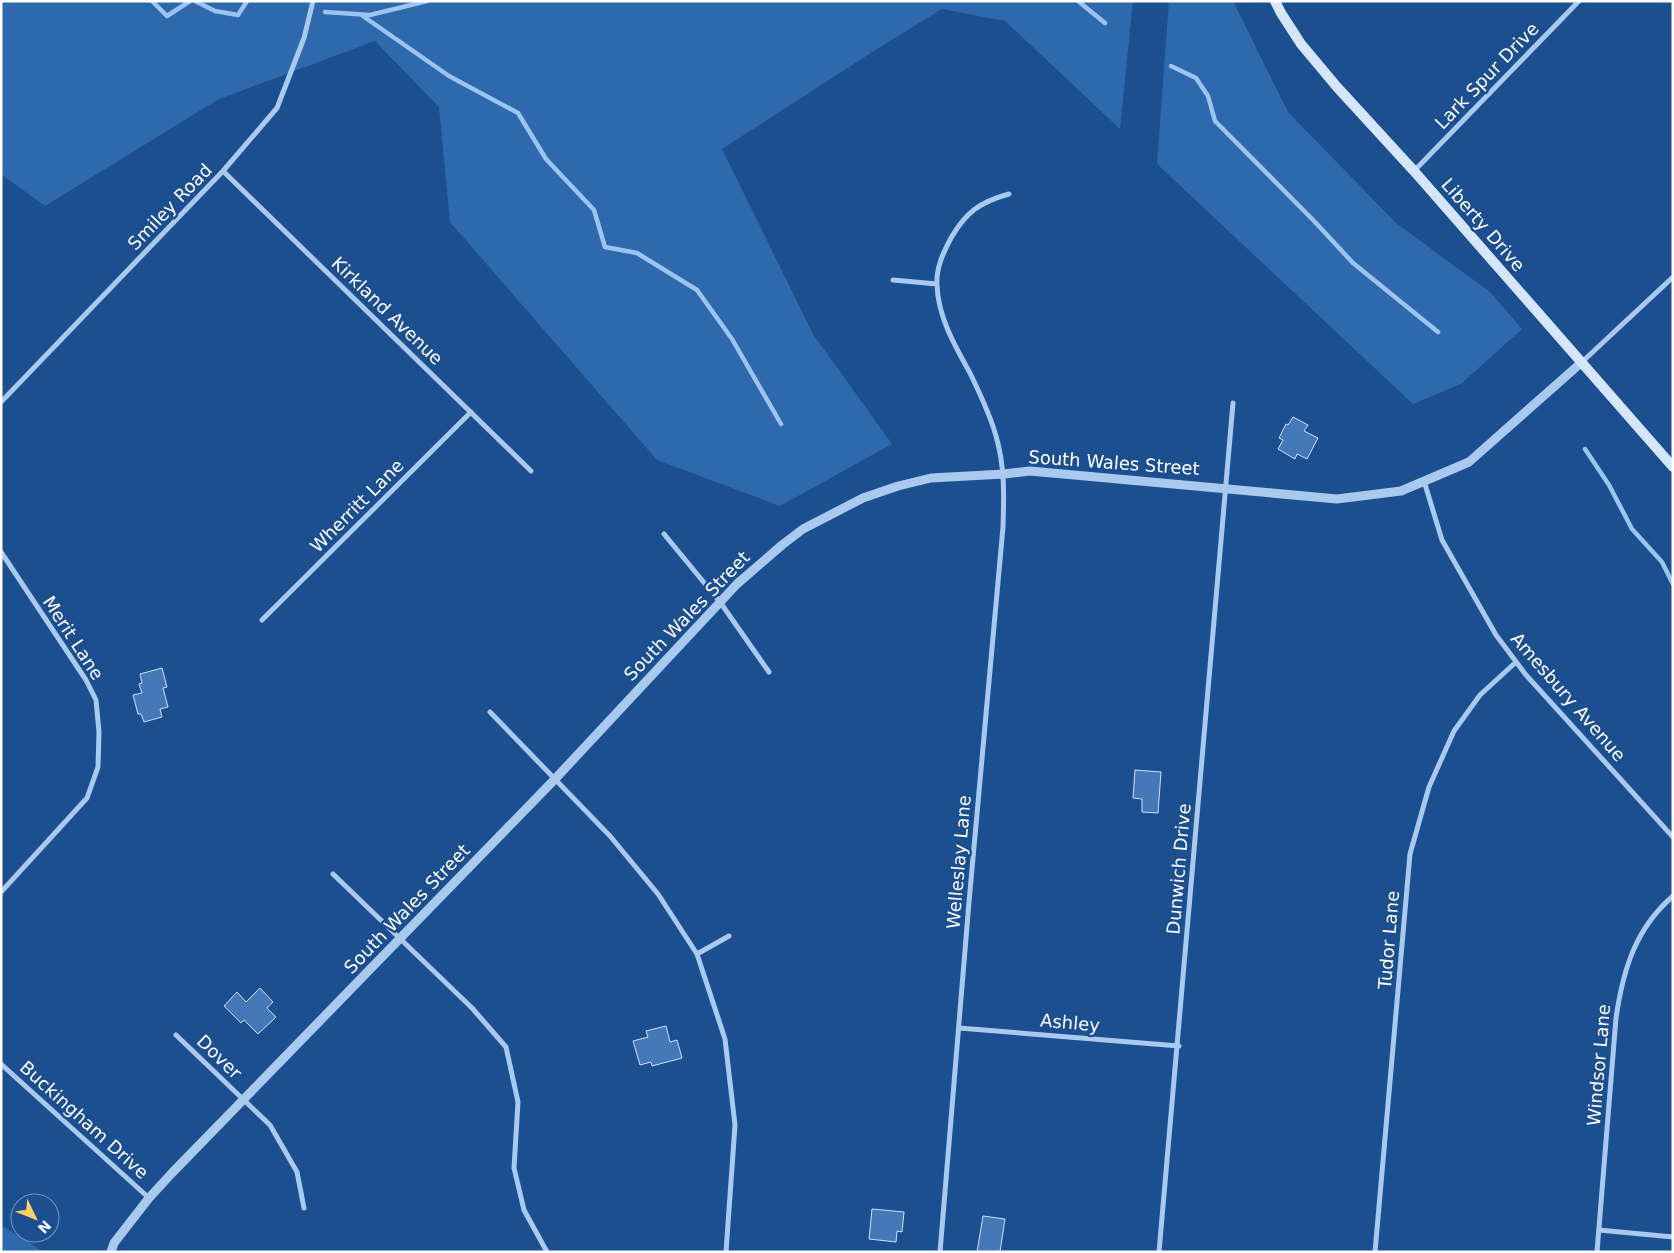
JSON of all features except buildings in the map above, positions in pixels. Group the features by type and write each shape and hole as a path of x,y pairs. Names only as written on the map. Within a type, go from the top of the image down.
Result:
{"main road":[{"name":"Liberty Drive","path":"1275,1 1301,44 1337,87 1414,171 1673,467"}],"street":[{"name":"Smiley Road","path":"1,402 223,171 277,108 304,38 313,1"},
{"name":"Lark Spur Drive","path":"1414,171 1579,1"},
{"name":"Kirkland Avenue","path":"223,171 531,471"},
{"path":"893,280 936,284 943,252 954,233 972,210 988,200 1009,194"},
{"path":"1582,362 1673,277"},
{"name":"Welleslay Lane","path":"936,284 945,323 955,348 969,372 989,415 996,436 1004,474 1003,536 940,1252"},
{"name":"South Wales Street","path":"111,1252 114,1243 149,1198 556,780 737,584 803,529 863,498 898,486 931,478 1030,471 1337,499 1401,490 1469,462 1582,362"},
{"name":"Dunwich Drive","path":"1159,1252 1179,1046 1218,553 1233,403"},
{"name":"Wherritt Lane","path":"262,620 470,412"},
{"name":"Amesbury Avenue","path":"1424,481 1442,540 1496,635 1526,676 1673,837"},
{"path":"664,534 720,602 769,672"},
{"name":"Merit Lane","path":"1,552 86,680 96,700 99,732 98,767 87,798 1,892"},
{"name":"Tudor Lane","path":"1375,1252 1410,854 1429,787 1454,731 1480,696 1516,662"},
{"path":"490,712 610,836 658,894 697,954 725,1038 735,1124 726,1252"},
{"path":"333,874 472,1008 506,1047 518,1102 514,1168 524,1210 547,1252"},
{"name":"Windsor Lane","path":"1597,1252 1620,987 1639,935 1660,907 1673,896"},
{"path":"697,954 729,936"},
{"name":"Ashley","path":"959,1028 1179,1046"},
{"name":"Dover","path":"176,1035 270,1126 298,1172 304,1208"},
{"name":"Buckingham Drive","path":"1,1064 149,1198"},
{"path":"1599,1230 1673,1237"}],"shaded area":[{"path":"1,1 1133,1 1120,129 1005,21 942,9 722,149 813,334 892,444 780,506 657,460 450,222 439,107 375,41 219,99 45,206 1,174"},
{"path":"1169,1 1233,1 1288,112 1396,223 1490,292 1522,329 1461,384 1413,404 1157,164"},
{"path":"1,1225 10,1231 10,1243 30,1243 44,1252 1,1252"}],"waterway":[{"path":"152,1 167,16 190,1"},
{"path":"195,1 215,11 238,15 247,1"},
{"path":"325,12 370,15 427,1"},
{"path":"1078,1 1105,23"},
{"path":"360,14 449,76 518,113 546,159 594,210 605,247 637,253 697,290 732,339 781,424"},
{"path":"1171,66 1196,78 1208,96 1215,121 1353,263 1438,332"},
{"path":"1585,449 1609,485 1632,529 1662,562 1673,584"}]}
